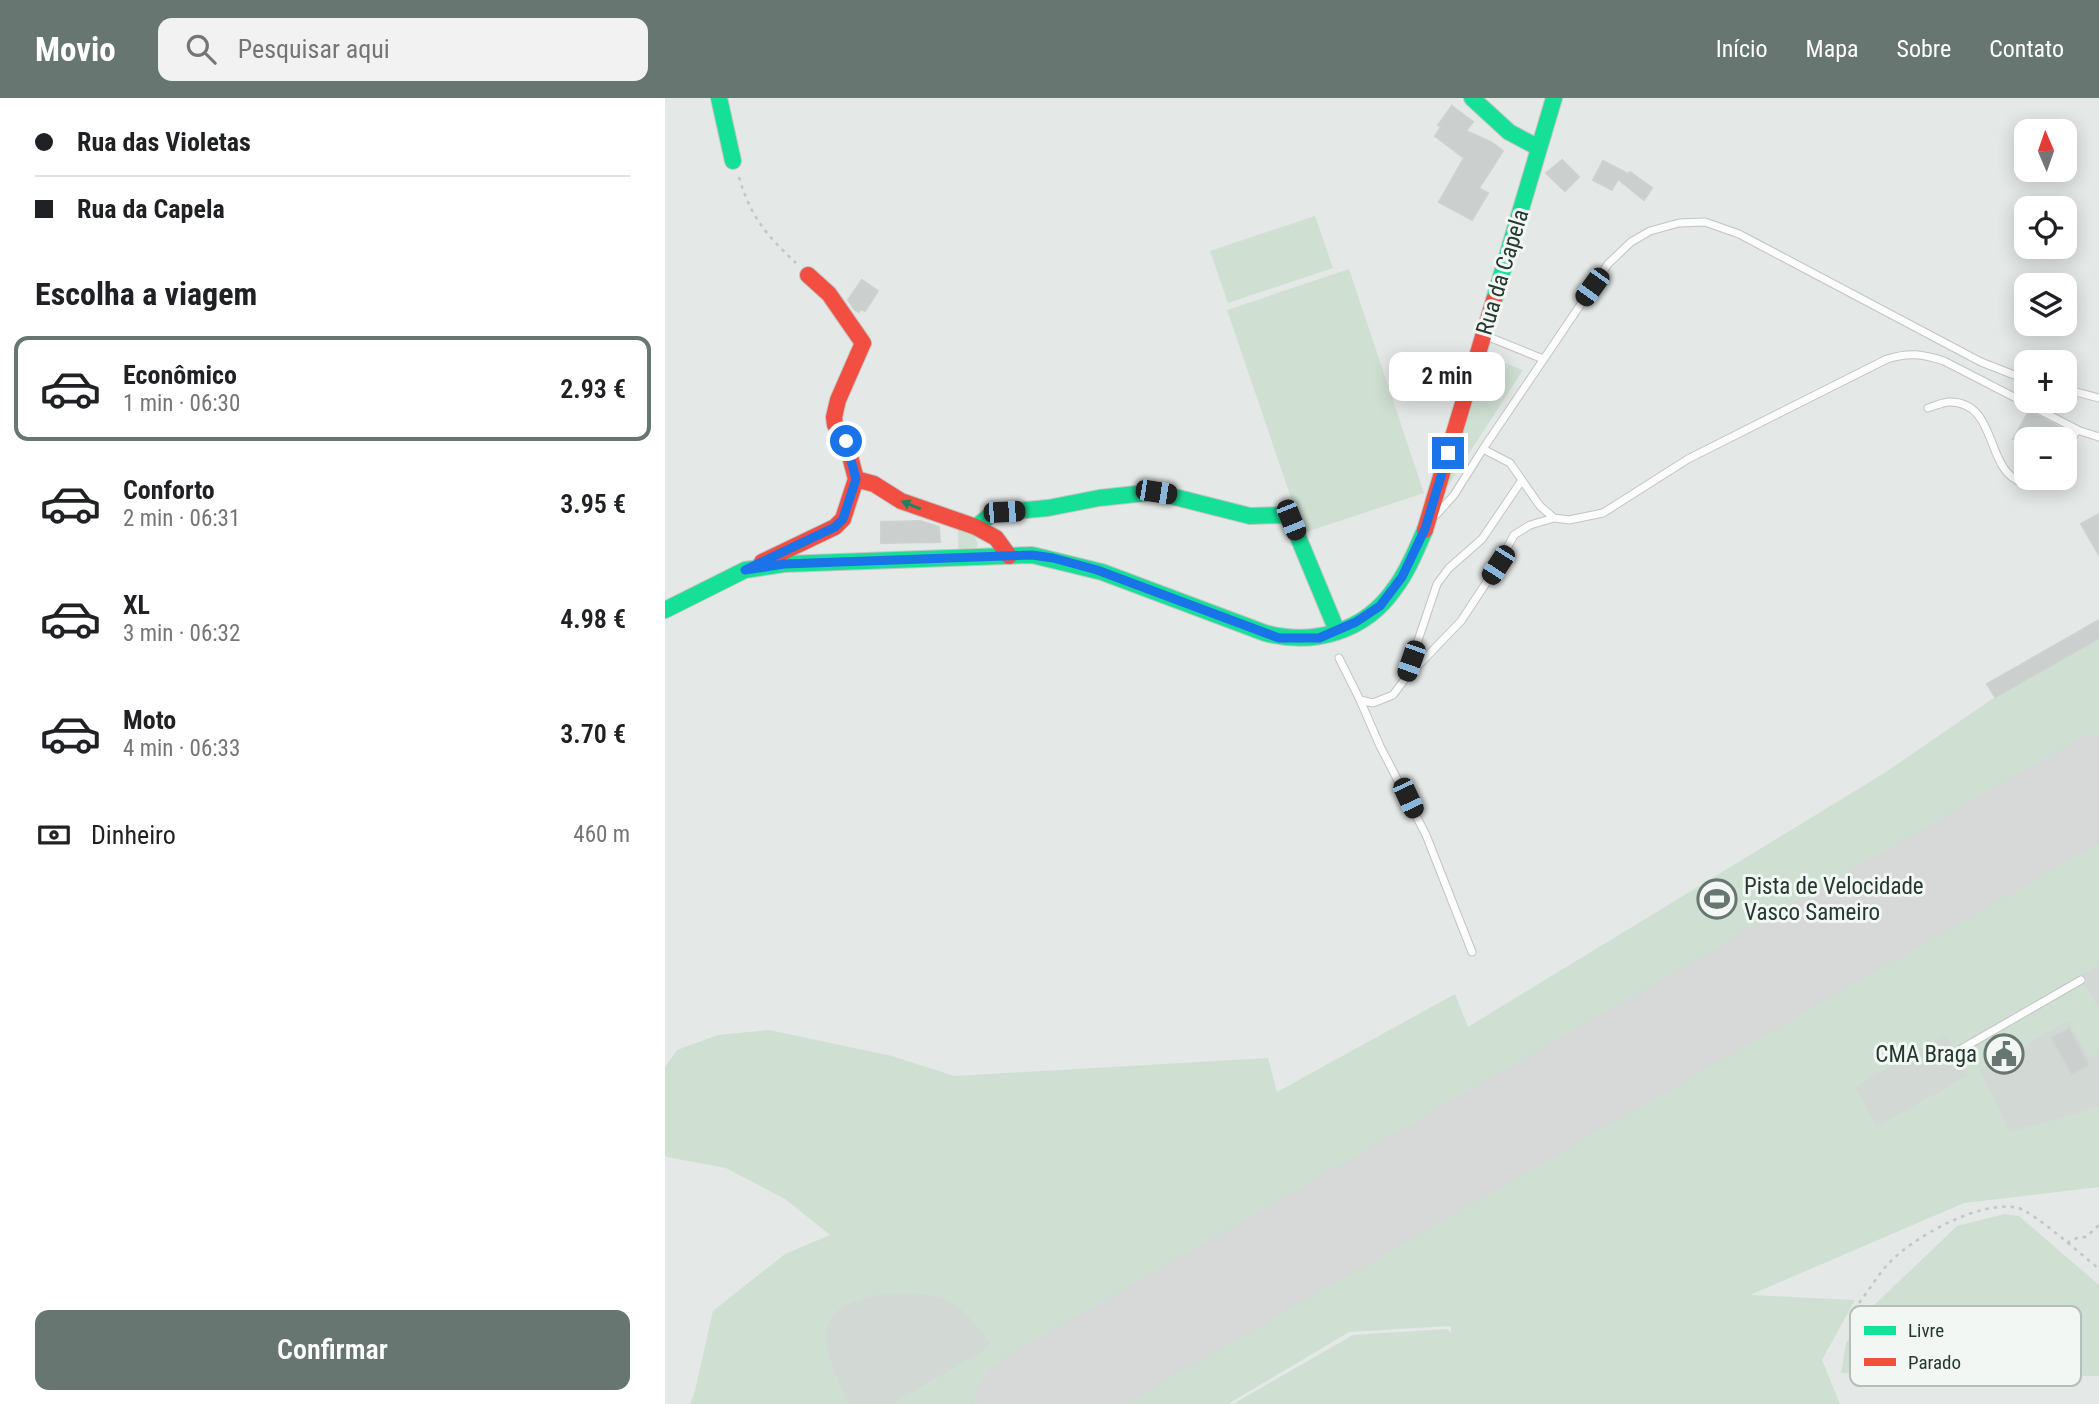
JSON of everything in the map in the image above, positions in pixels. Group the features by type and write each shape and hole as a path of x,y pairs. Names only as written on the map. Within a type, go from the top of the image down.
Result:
{"street":[{"path":"719,98 733,161"},
{"path":"1472,98 1509,132 1539,148"},
{"name":"Rua da Capela","path":"665,610 745,570 784,564 1009,556 1053,558 1097,570 1279,638 1319,638 1338,631 1380,606 1402,577 1425,529 1554,98"},
{"path":"745,570 835,527 843,519 856,479 846,441 835,425 834,417 838,400 863,343 829,294 808,275"},
{"path":"856,479 874,484 901,501 976,527 996,538 1009,556"},
{"path":"976,527 993,513 1156,492 1250,516 1283,515 1291,520 1338,631"}],"lane":[{"path":"1425,529 1454,495 1608,264 1631,242 1650,231 1679,223 1705,222 1739,234 1981,362 2014,375"},
{"path":"1484,334 1543,359"},
{"path":"1360,700 1373,704 1393,695 1461,621 1498,565 1514,535 1530,524 1554,518 1569,520 1603,513 1688,460 1887,359 1905,353 1944,361 2071,427"},
{"path":"2077,393 2099,398"},
{"path":"1928,408 1949,402 1964,405 1976,412 2007,472 2014,478"},
{"path":"2077,430 2099,437"},
{"path":"1483,449 1510,463 1540,506 1554,518"},
{"path":"1405,679 1437,584 1449,568 1482,539 1522,480"},
{"path":"1339,658 1426,835 1472,952"},
{"path":"1956,1052 2081,980"}],"path":[{"path":"733,161 745,198 757,222 779,248 808,275"},
{"path":"1859,1303 1889,1263 1924,1235 1952,1220 1979,1211 2018,1208 2032,1215 2099,1269"},
{"path":"2067,1243 2079,1237 2086,1237 2099,1225"}],"shaded area":[{"path":"2099,703 2099,1135 1462,1272 1170,1404 789,1404 792,1331 898,1274 981,1307"}],"green space":[{"path":"1315,216 1333,268 1228,303 1210,251"},
{"path":"1349,269 1424,493 1303,533 1227,310"},
{"path":"1487,356 1523,370 1444,492"},
{"path":"958,526 975,537 978,544 976,549 958,550"},
{"path":"2099,638 2099,758 970,1404 892,1404 983,1351 992,1343 954,1304 923,1294 902,1293 861,1299 844,1306 831,1317 826,1332 827,1350 848,1404 690,1404 713,1311 785,1254 830,1235 785,1199 726,1168 667,1157 665,1067 677,1050 718,1035 769,1030 892,1056 954,1076 1268,1058 1277,1092 1455,994 1468,1027 1886,772 1995,697"},
{"path":"2099,815 2099,965 2079,976 2099,1009 2099,1053 2090,1058 2068,1021 1979,1070 2005,1121 2008,1133 2099,1107 2099,1187 1964,1203 1750,1295 1855,1300 1822,1360 1840,1404 1233,1404 1353,1335 1447,1329 1451,1333 1451,1326 1349,1332 1228,1404 1078,1404","holes":["1945,1034 1969,1075 1877,1127 1855,1087"]},
{"path":"2005,1214 2019,1216 2099,1285 2099,1376 2081,1376 2081,1306 1873,1306 1957,1226"},
{"path":"1850,1337 1850,1373 1841,1373 1846,1343"}],"building":[{"path":"1452,106 1473,122 1466,131 1491,142 1503,151 1479,188 1488,193 1472,220 1439,202 1464,158 1435,136 1441,127 1438,125"},
{"path":"1562,160 1579,177 1565,191 1546,173"},
{"path":"1603,161 1628,174 1630,172 1652,188 1644,200 1618,179 1612,190 1593,180"},
{"path":"862,280 878,291 865,311 861,309 859,312 848,300"},
{"path":"2028,413 2033,413 2059,427 2020,427"},
{"path":"2099,514 2099,555 2081,524"},
{"path":"920,521 939,527 940,542 881,543 881,522"},
{"path":"2099,620 2099,638 1995,697 1987,684"},
{"path":"2069,1029 2088,1065 2072,1074 2052,1038"}],"taxiway":[{"path":"2089,791 2099,789"}],"runway":[{"path":"1025,1404 2099,785"}],"traffic: fast":[{"path":"719,98 733,161"},
{"path":"1472,98 1509,132 1539,148"},
{"path":"1494,300 1554,98"},
{"path":"976,527 993,513 1048,508 1099,498 1155,492 1250,516 1283,515 1291,520 1337,631"},
{"path":"665,610 745,570 784,564 1032,555 1102,572 1265,633 1302,638 1337,632 1354,625 1383,603 1404,575 1425,530"}],"traffic: jam":[{"path":"808,275 829,294 863,343 838,400 834,417 835,425 846,441 856,479"},
{"path":"1425,530 1494,300"},
{"path":"762,562 835,527 843,519 856,479 874,484 901,501 976,527 996,538 1009,556"}],"place":[{"name":"Pista de Velocidade Vasco Sameiro","path":"1717,899"},
{"name":"CMA Braga","path":"2004,1054"}],"route":[{"path":"846,441 856,479 843,519 835,527 745,570 784,564 1032,555 1097,570 1279,638 1301,639 1319,638 1338,631 1380,606 1402,577 1427,525 1448,453"}]}
